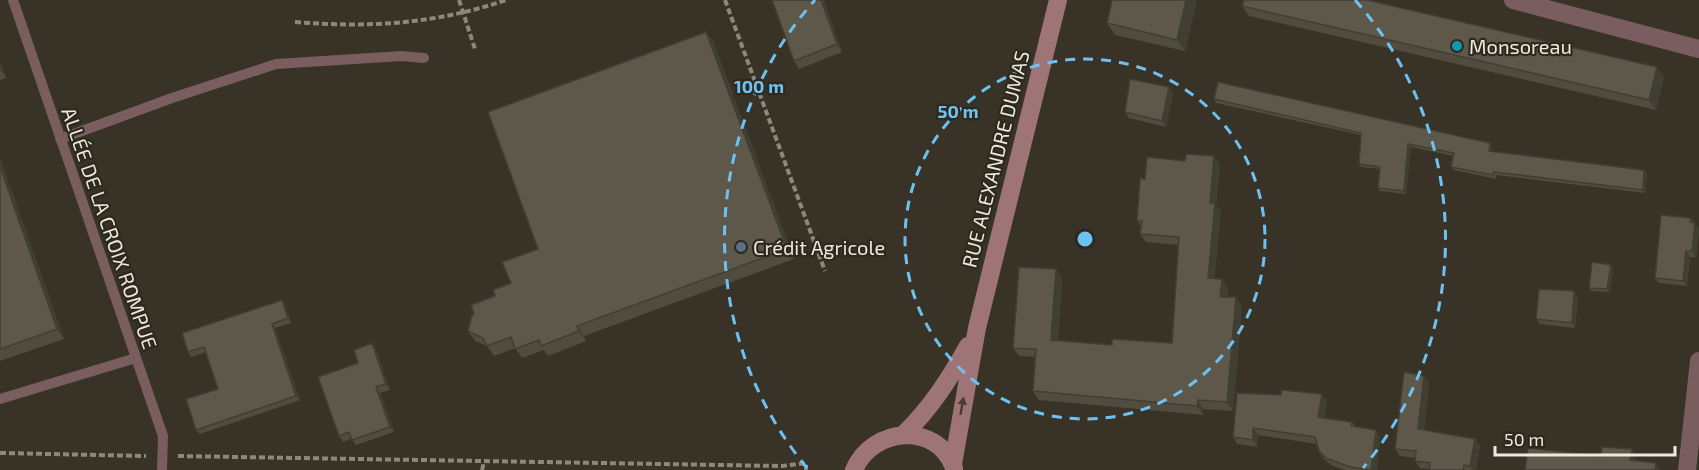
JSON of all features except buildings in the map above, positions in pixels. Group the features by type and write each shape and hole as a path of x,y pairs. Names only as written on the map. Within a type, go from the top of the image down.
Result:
{"street":[{"name":"RUE ALEXANDRE DUMAS","path":"954,467 977,328 1058,0"},
{"path":"1514,0 1548,4 1699,49"},
{"name":"RUE ALEXANDRE DUMAS","path":"904,434 924,415 942,390 977,328"},
{"path":"1687,470 1699,361"},
{"path":"853,469 861,457 880,440 904,434 922,437 938,445 954,467"}],"lane":[{"name":"ALLÉE DE LA CROIX ROMPUE","path":"13,0 163,436 162,470"},
{"path":"60,139 172,98 276,64 402,56 424,58"},
{"path":"0,399 136,358"}],"path":[{"path":"459,0 475,49"},
{"path":"295,22 351,27 464,15 506,0"},
{"path":"725,0 825,271"},
{"path":"0,453 782,466 806,463 806,470"},
{"path":"483,462 483,470"}],"place":[{"name":"Monsoreau","path":"1457,46"},
{"name":"Crédit Agricole","path":"741,247"}]}
